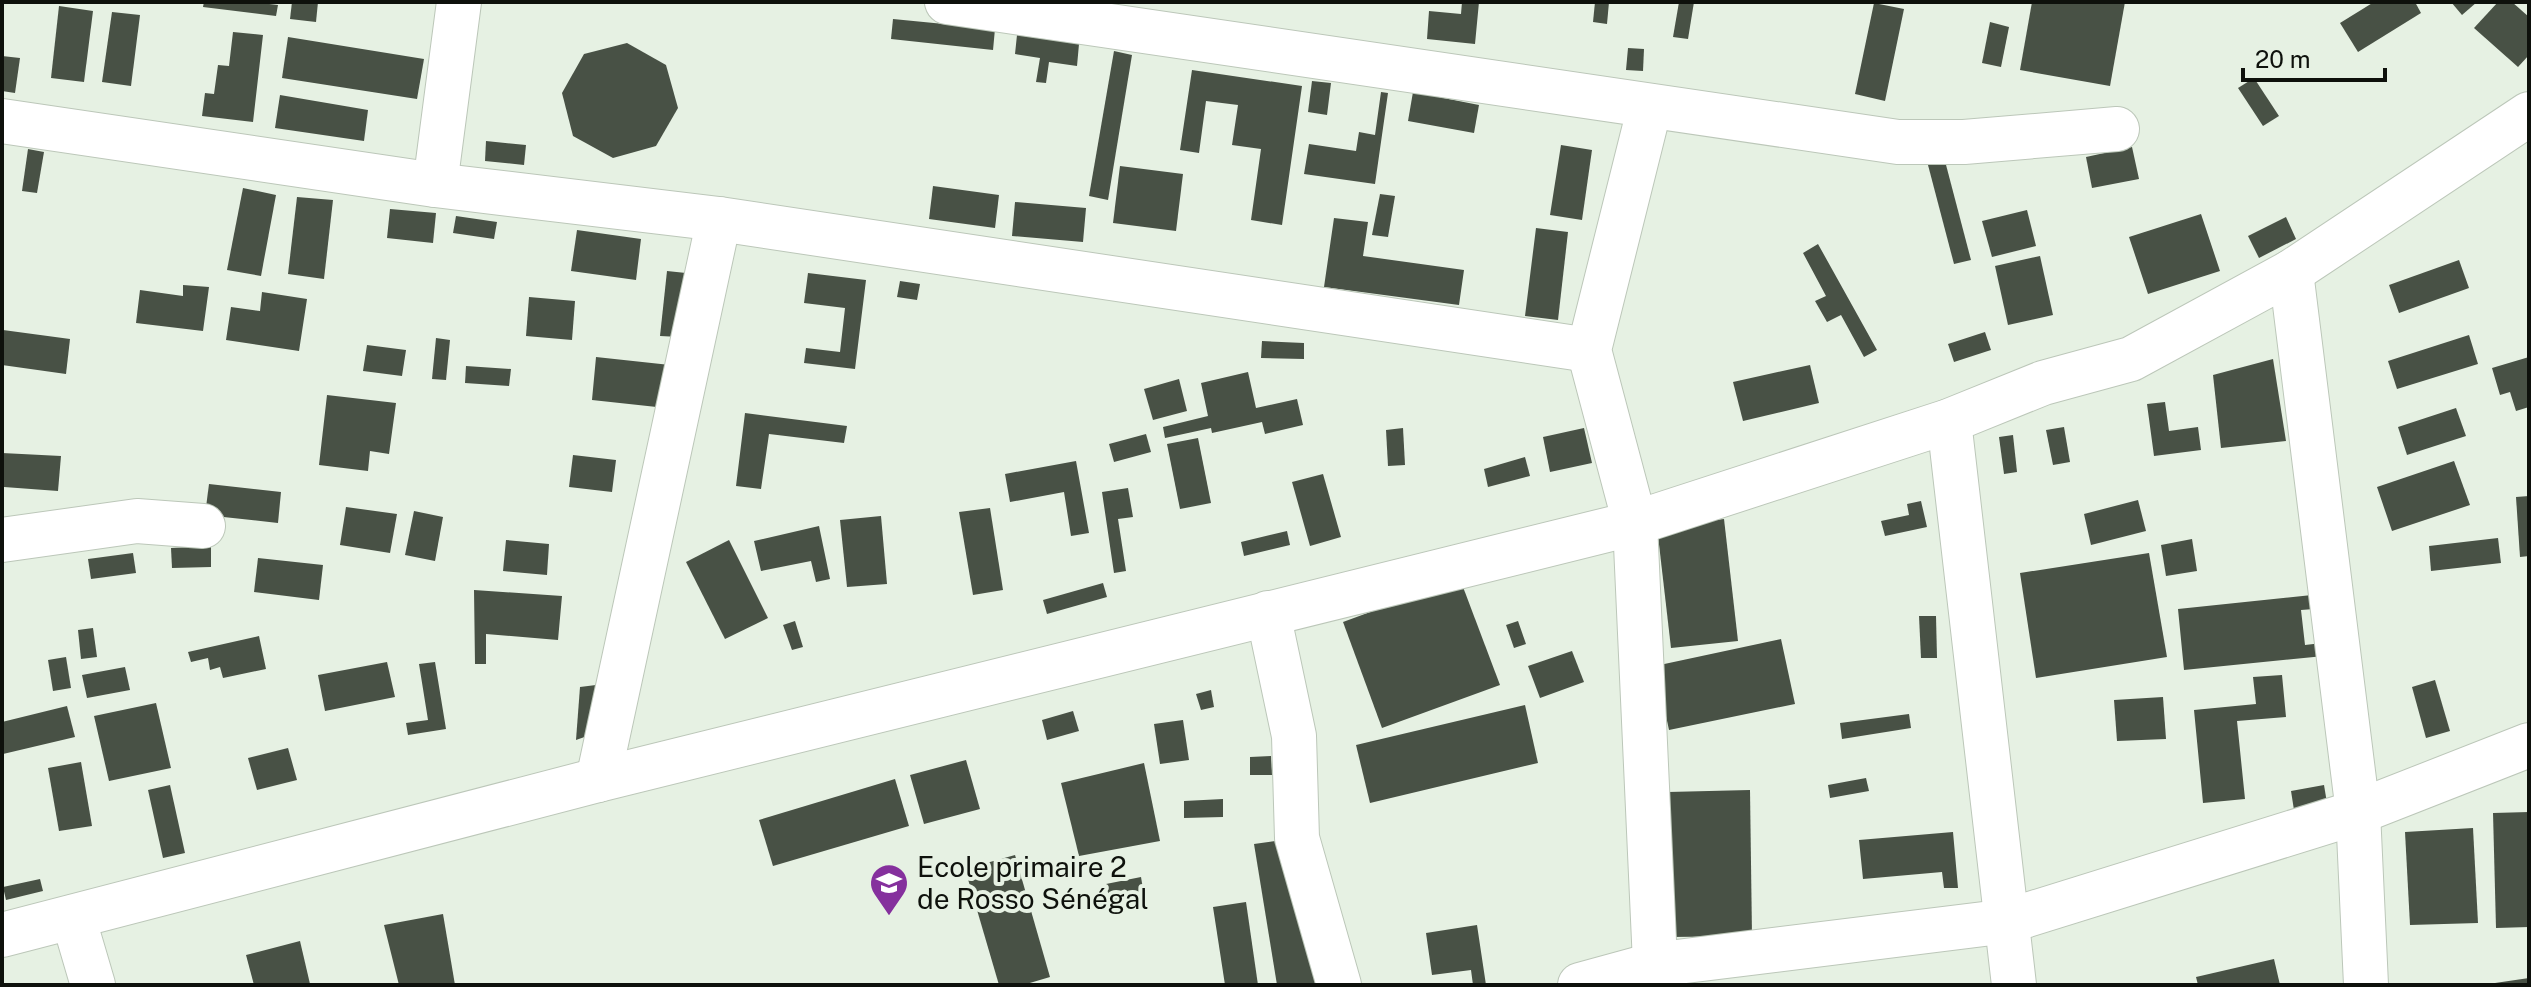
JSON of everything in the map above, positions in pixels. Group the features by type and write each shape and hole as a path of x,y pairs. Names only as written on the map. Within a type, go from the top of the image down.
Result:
{"street":[{"path":"435,185 459,2"},
{"path":"947,2 1071,11 1650,106 1898,142 1964,142 2117,129"},
{"path":"1650,106 1589,350 1635,523 1654,975"},
{"path":"2,935 598,780 1635,523 1949,421 2043,383 2131,359 2291,272 2529,114"},
{"path":"2,129 2,121 435,185 719,219 1589,350"},
{"path":"598,780 719,219"},
{"path":"2291,272 2358,812 2366,985"},
{"path":"1949,421 2014,985"},
{"path":"2,540 137,521 203,526"},
{"path":"1268,613 1294,736 1297,838 1339,985"},
{"path":"1580,985 2008,921 2358,812 2529,745"},
{"path":"73,917 93,985"}],"building":[{"path":"204,2 278,5 276,16 203,7"},
{"path":"292,2 318,2 316,22 290,19"},
{"path":"1462,2 1479,2 1475,44 1427,39 1429,11 1461,14"},
{"path":"1595,2 1609,2 1607,24 1593,22"},
{"path":"1679,2 1694,2 1688,39 1673,37"},
{"path":"2032,2 2125,2 2110,86 2020,70"},
{"path":"2374,2 2415,2 2421,13 2358,52 2340,23"},
{"path":"2451,2 2477,2 2462,15"},
{"path":"2498,2 2512,2 2529,17 2529,55 2518,67 2474,28"},
{"path":"1874,3 1904,9 1885,101 1855,94"},
{"path":"59,6 93,11 84,82 51,78"},
{"path":"112,12 140,15 131,86 102,82"},
{"path":"893,19 995,29 993,50 891,39"},
{"path":"1990,22 2009,27 2001,67 1982,63"},
{"path":"233,32 263,35 253,122 202,116 205,93 214,94 218,65 229,66"},
{"path":"1017,35 1079,44 1077,66 1049,62 1046,83 1036,82 1040,58 1015,54"},
{"path":"288,37 424,59 417,99 282,78"},
{"path":"627,43 666,65 678,108 656,146 613,158 573,136 562,93 584,54"},
{"path":"1628,48 1644,49 1643,71 1626,70"},
{"path":"1114,51 1132,55 1108,200 1089,196"},
{"path":"2,56 20,58 15,93 2,91"},
{"path":"1192,70 1302,86 1282,225 1251,220 1261,149 1232,145 1238,105 1206,101 1199,153 1180,150"},
{"path":"2254,78 2279,116 2263,126 2238,88"},
{"path":"1312,81 1331,83 1327,115 1308,112"},
{"path":"1381,92 1388,93 1375,184 1304,174 1309,144 1356,151 1359,132 1375,135"},
{"path":"1413,92 1479,105 1474,133 1408,121"},
{"path":"280,95 368,110 364,141 275,128"},
{"path":"486,141 526,145 524,165 485,161"},
{"path":"1561,145 1592,150 1582,220 1550,215"},
{"path":"2132,147 2139,179 2092,188 2086,157"},
{"path":"28,149 44,152 37,193 22,191"},
{"path":"1945,161 1971,260 1954,264 1928,165"},
{"path":"1120,166 1183,174 1176,231 1113,223"},
{"path":"933,186 999,195 995,228 929,219"},
{"path":"243,188 276,195 261,276 227,270"},
{"path":"1380,194 1395,196 1388,237 1372,235"},
{"path":"297,197 333,200 324,279 288,274"},
{"path":"1015,202 1086,208 1083,242 1012,236"},
{"path":"390,209 436,213 433,243 387,238"},
{"path":"2027,210 2036,246 1992,257 1982,221"},
{"path":"2201,214 2220,271 2148,294 2129,237"},
{"path":"456,216 497,222 494,239 453,233"},
{"path":"2286,217 2296,239 2259,258 2248,236"},
{"path":"1334,218 1368,222 1363,256 1464,270 1459,305 1324,287"},
{"path":"1536,228 1568,232 1558,320 1525,316"},
{"path":"577,230 641,239 636,280 571,271"},
{"path":"1818,244 1877,350 1864,357 1841,315 1827,322 1815,301 1826,296 1803,253"},
{"path":"2040,256 2053,315 2008,325 1995,266"},
{"path":"2459,260 2469,288 2399,313 2389,285"},
{"path":"667,271 686,273 680,337 660,336"},
{"path":"808,273 866,280 855,369 804,363 806,348 840,352 845,308 804,303"},
{"path":"900,281 920,284 917,300 897,297"},
{"path":"183,285 209,287 203,331 136,323 140,290 183,296"},
{"path":"262,292 307,299 299,351 226,340 231,307 260,311"},
{"path":"529,297 575,301 572,340 526,336"},
{"path":"3,330 70,339 66,374 2,365"},
{"path":"1985,332 1991,350 1954,362 1948,344"},
{"path":"2469,335 2478,364 2397,389 2388,361"},
{"path":"436,338 450,340 446,380 432,379"},
{"path":"1262,341 1304,343 1304,359 1261,358"},
{"path":"367,345 406,350 402,376 363,371"},
{"path":"596,357 670,365 666,408 592,400"},
{"path":"2529,357 2529,407 2516,411 2510,392 2500,395 2492,368"},
{"path":"2273,359 2286,441 2221,448 2213,375"},
{"path":"1810,365 1819,403 1743,421 1733,382"},
{"path":"466,366 511,369 509,386 465,383"},
{"path":"1248,372 1256,408 1297,399 1303,425 1265,434 1262,422 1212,433 1211,428 1165,438 1163,427 1208,416 1201,383"},
{"path":"1179,379 1187,411 1153,420 1144,389"},
{"path":"327,395 396,403 389,454 370,451 368,471 319,465"},
{"path":"2165,402 2169,431 2198,427 2201,450 2154,456 2147,404"},
{"path":"2456,408 2466,436 2407,455 2398,427"},
{"path":"745,413 847,426 844,443 769,434 761,489 736,486"},
{"path":"2064,427 2070,462 2053,465 2046,430"},
{"path":"1403,428 1405,465 1388,466 1386,430"},
{"path":"1584,428 1592,463 1550,472 1543,437"},
{"path":"1146,434 1151,452 1114,462 1109,444"},
{"path":"2013,435 2017,472 2004,474 1999,437"},
{"path":"1198,438 1211,503 1180,509 1167,444"},
{"path":"2,453 61,456 58,491 4,487"},
{"path":"573,455 616,460 612,492 569,487"},
{"path":"1525,457 1530,476 1488,487 1484,469"},
{"path":"1076,461 1089,533 1071,536 1064,492 1010,502 1005,474"},
{"path":"2454,461 2470,505 2392,531 2377,487"},
{"path":"1323,474 1341,537 1310,546 1292,482"},
{"path":"209,484 281,492 278,523 205,515"},
{"path":"1128,488 1133,517 1118,519 1126,571 1114,573 1102,492"},
{"path":"2529,496 2529,556 2520,557 2516,497"},
{"path":"2138,500 2146,531 2091,545 2084,514"},
{"path":"1921,501 1927,527 1885,536 1881,521 1909,515 1907,504"},
{"path":"346,507 397,514 390,553 340,545"},
{"path":"990,508 1003,590 973,595 959,512"},
{"path":"414,511 443,517 435,561 405,555"},
{"path":"881,516 887,584 847,587 840,520"},
{"path":"1724,519 1738,641 1671,648 1657,527"},
{"path":"819,526 830,579 816,582 811,561 761,571 754,541"},
{"path":"1287,531 1290,545 1244,556 1241,542"},
{"path":"2498,538 2501,563 2431,571 2429,546"},
{"path":"2192,539 2197,571 2166,576 2161,545"},
{"path":"506,540 549,544 547,575 503,571"},
{"path":"729,540 768,618 725,639 686,562"},
{"path":"211,546 211,567 172,568 171,548"},
{"path":"133,553 136,573 91,579 88,559"},
{"path":"2149,553 2167,657 2036,678 2020,573"},
{"path":"258,558 323,565 319,600 254,592"},
{"path":"1460,579 1500,685 1382,728 1343,622"},
{"path":"1103,583 1107,597 1047,614 1043,600"},
{"path":"474,590 562,596 558,640 486,634 486,664 475,664"},
{"path":"2312,595 2314,609 2301,610 2305,645 2322,643 2324,656 2184,670 2178,609"},
{"path":"1919,616 1936,616 1937,658 1921,658"},
{"path":"795,621 803,647 792,650 783,625"},
{"path":"1518,621 1526,644 1514,648 1506,625"},
{"path":"93,628 97,657 81,659 78,630"},
{"path":"259,636 266,669 223,678 220,667 210,670 208,658 191,662 188,652"},
{"path":"1781,639 1795,704 1669,730 1655,666"},
{"path":"1572,651 1584,682 1540,698 1528,666"},
{"path":"66,657 71,688 53,691 48,660"},
{"path":"387,662 395,697 325,711 318,675"},
{"path":"435,662 446,729 408,735 406,723 428,720 419,664"},
{"path":"125,667 130,690 87,698 82,675"},
{"path":"2282,675 2286,717 2237,721 2245,799 2203,803 2194,710 2256,704 2253,677"},
{"path":"2435,680 2450,731 2426,738 2412,687"},
{"path":"596,685 593,734 576,740 580,687"},
{"path":"1211,690 1214,707 1201,710 1196,694"},
{"path":"2163,697 2166,739 2117,741 2114,700"},
{"path":"156,703 171,768 109,781 94,716"},
{"path":"1525,705 1538,763 1370,803 1356,745"},
{"path":"67,706 75,737 3,754 2,722"},
{"path":"1073,711 1079,731 1047,740 1042,720"},
{"path":"1909,714 1911,728 1842,739 1840,723"},
{"path":"1183,720 1189,760 1160,764 1154,724"},
{"path":"288,748 297,780 257,790 248,758"},
{"path":"1271,756 1272,775 1250,775 1250,757"},
{"path":"966,760 980,809 924,824 910,775"},
{"path":"81,762 92,826 59,831 48,768"},
{"path":"1144,763 1160,841 1079,856 1061,783"},
{"path":"1866,778 1869,791 1830,798 1828,785"},
{"path":"895,779 909,826 773,866 759,820"},
{"path":"170,785 185,853 163,858 148,790"},
{"path":"2324,785 2327,803 2294,810 2291,791"},
{"path":"1750,790 1752,936 1671,937 1668,792"},
{"path":"1223,799 1223,817 1184,818 1184,801"},
{"path":"2529,812 2529,927 2496,928 2493,813"},
{"path":"2473,828 2478,923 2410,925 2405,832"},
{"path":"1953,832 1958,888 1944,888 1942,872 1863,879 1859,840"},
{"path":"1297,838 1322,985 1277,985 1254,844"},
{"path":"1015,855 1050,977 1023,985 999,985 965,869"},
{"path":"1141,877 1144,895 1110,901 1106,884"},
{"path":"40,879 43,891 6,900 3,887"},
{"path":"1246,902 1258,985 1225,985 1213,907"},
{"path":"443,914 455,985 399,985 384,925"},
{"path":"1477,925 1486,985 1473,985 1471,970 1432,975 1426,933"},
{"path":"300,941 310,984 254,985 246,955"},
{"path":"2274,959 2280,985 2198,985 2196,977"},
{"path":"2529,978 2529,985 2495,985 2495,983"}],"place":[{"name":"Ecole primaire 2 de Rosso Sénégal","path":"889,917"}]}
